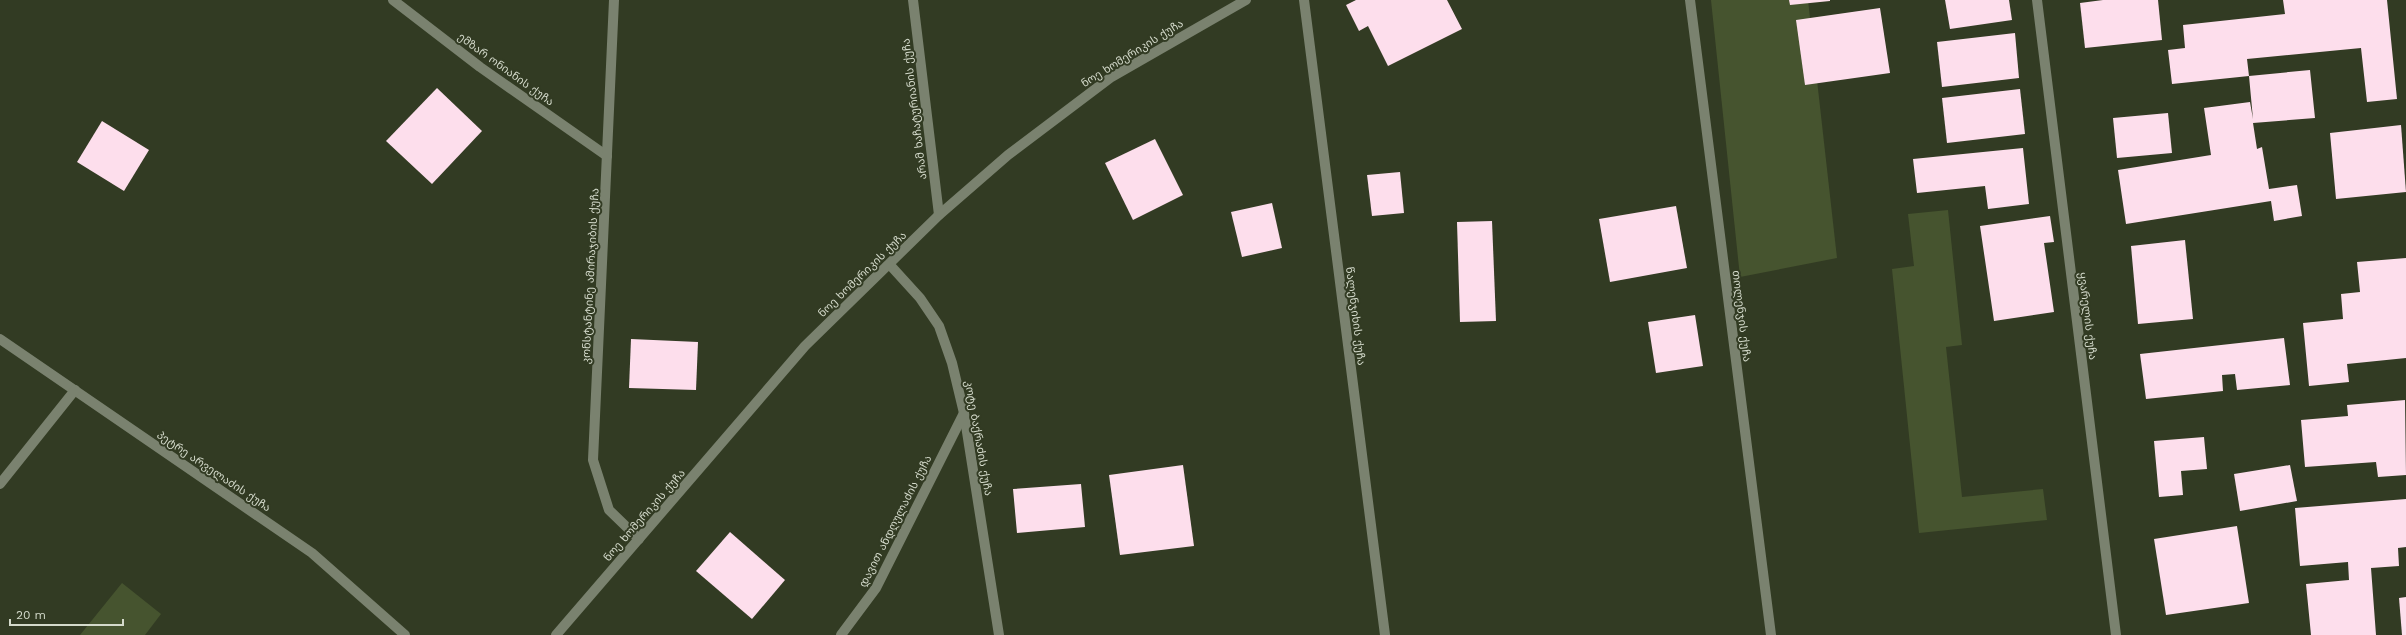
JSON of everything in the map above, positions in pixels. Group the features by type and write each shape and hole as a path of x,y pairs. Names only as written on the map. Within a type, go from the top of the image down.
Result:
{"street":[{"name":"ემზარ ონიანის ქუჩა","path":"393,0 480,67 607,156"},
{"name":"კონსტანტინე ამირაჯიბის ქუჩა","path":"614,0 593,460 610,510 639,539"},
{"name":"არამ ხაჩატურიანის ქუჩა","path":"913,0 939,215"},
{"name":"ნოე ხომერიკის ქუჩა","path":"556,635 806,346 890,265 939,215 1008,155 1110,78 1246,0"},
{"name":"წალენჯიხის ქუჩა","path":"1304,0 1385,635"},
{"name":"თოლენჯის ქუჩა","path":"1690,0 1771,635"},
{"name":"ყვარელის ქუჩა","path":"2037,0 2116,635"},
{"name":"კოტე ბაქრაძის ქუჩა","path":"890,265 920,298 939,326 952,363 964,413 999,635"},
{"name":"პეტრე არველაძის ქუჩა","path":"0,340 312,553 405,635"},
{"path":"0,484 75,390"},
{"name":"დავით ანდღულაძის ქუჩა","path":"841,635 876,588 964,413"}],"green space":[{"path":"1711,0 1808,0 1837,258 1740,277"},
{"path":"1948,210 1962,345 1946,347 1962,497 2043,489 2047,520 1919,533 1892,269 1914,266 1908,214"},
{"path":"122,583 161,614 145,635 80,635"}],"building":[{"path":"1356,0 1447,0 1462,29 1388,66 1368,26 1359,31 1346,5"},
{"path":"1789,0 1830,0 1830,1 1790,5"},
{"path":"1945,0 2009,0 2012,20 1950,29"},
{"path":"2103,0 2158,0 2162,40 2085,48 2080,3"},
{"path":"2283,0 2387,0 2397,99 2367,102 2361,48 2247,59 2249,76 2172,84 2168,50 2185,48 2183,25 2285,14"},
{"path":"1880,8 1890,73 1805,85 1796,20"},
{"path":"2015,33 2019,78 1942,87 1937,42"},
{"path":"2310,70 2315,118 2253,123 2257,149 2262,147 2269,189 2297,185 2302,216 2274,221 2271,201 2126,224 2118,170 2211,155 2204,108 2250,102 2253,119 2249,76"},
{"path":"437,88 482,131 432,184 386,141"},
{"path":"2020,89 2025,134 1947,143 1942,98"},
{"path":"2168,113 2172,153 2117,158 2113,118"},
{"path":"102,121 149,150 124,191 77,162"},
{"path":"2401,125 2406,192 2336,199 2330,133"},
{"path":"1155,139 1183,195 1133,220 1105,163"},
{"path":"2023,148 2029,204 1988,209 1985,186 1917,193 1913,159"},
{"path":"1400,172 1404,213 1372,216 1367,175"},
{"path":"1272,203 1282,248 1242,257 1231,212"},
{"path":"1676,206 1687,268 1610,282 1599,219"},
{"path":"2050,216 2054,242 2044,243 2054,312 1994,321 1980,226"},
{"path":"1492,221 1496,321 1460,322 1457,222"},
{"path":"2185,240 2193,319 2138,324 2131,246"},
{"path":"2406,258 2406,358 2347,364 2349,382 2309,386 2303,323 2343,319 2341,294 2360,292 2357,262"},
{"path":"1695,315 1703,366 1656,373 1648,322"},
{"path":"2284,338 2290,385 2237,390 2235,374 2222,375 2223,391 2146,399 2140,354"},
{"path":"631,339 698,342 696,390 629,388"},
{"path":"2405,400 2406,475 2378,477 2376,462 2305,467 2301,420 2348,416 2347,405"},
{"path":"2204,437 2207,469 2181,471 2183,495 2159,497 2154,441"},
{"path":"1183,465 1194,546 1120,555 1109,475"},
{"path":"2290,465 2297,501 2240,511 2234,474"},
{"path":"1081,484 1085,527 1017,533 1013,489"},
{"path":"2406,499 2406,547 2398,548 2399,566 2371,568 2376,635 2311,635 2306,584 2349,580 2348,562 2300,566 2295,508"},
{"path":"2237,526 2249,603 2166,615 2154,539"},
{"path":"730,532 785,580 752,619 696,571"},
{"path":"2406,597 2406,635 2402,635 2399,598"}]}
